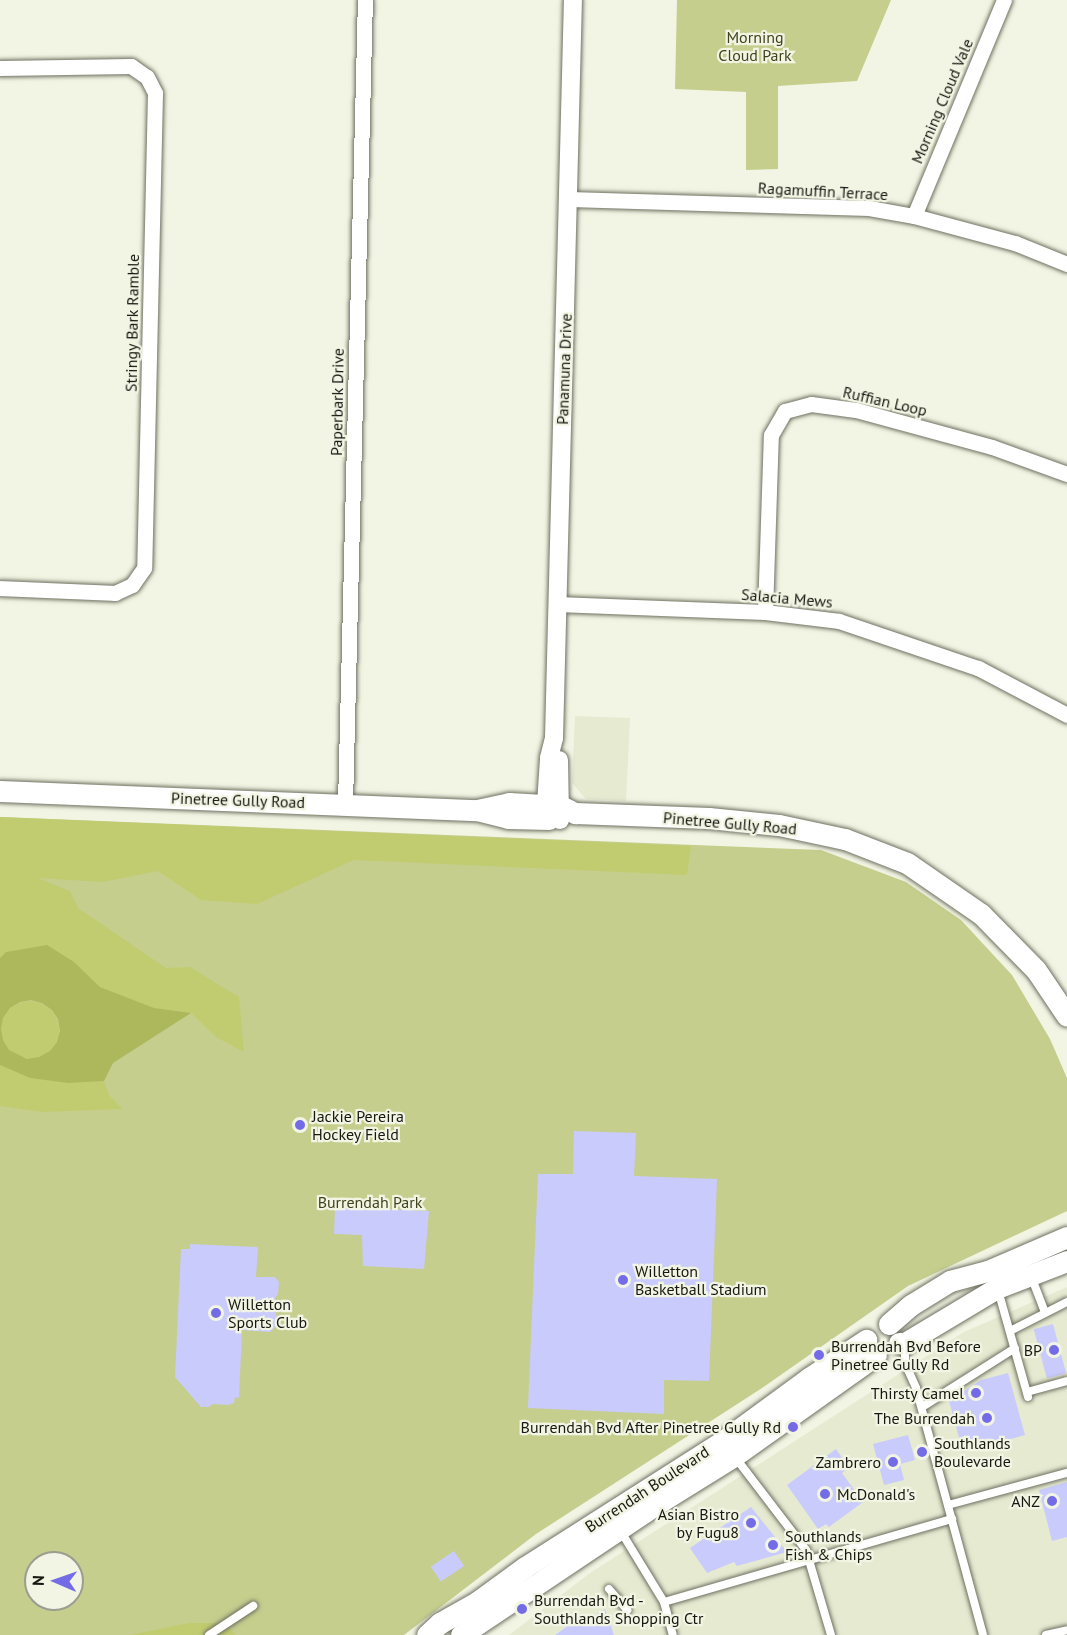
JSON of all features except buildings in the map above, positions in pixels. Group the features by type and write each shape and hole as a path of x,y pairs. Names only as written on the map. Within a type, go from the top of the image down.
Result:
{"main road":[{"name":"Pinetree Gully Road","path":"0,791 477,810 509,803 557,813 709,818 779,825 845,839 907,863 981,914 1036,970 1067,1017"},
{"path":"1067,1236 988,1271 950,1281 911,1305 889,1324 874,1325 870,1329 871,1348 890,1355 902,1343 998,1288 1067,1261"},
{"path":"889,1324 898,1332 902,1343"},
{"name":"Burrendah Boulevard","path":"427,1635 440,1623 477,1602 525,1567 660,1502 795,1400 871,1348"},
{"name":"Burrendah Boulevard","path":"471,1632 615,1522"}],"street":[{"name":"Paperbark Drive","path":"345,804 365,0"},
{"name":"Panamuna Drive","path":"557,813 549,758 554,738 573,0"},
{"name":"Morning Cloud Vale","path":"914,216 1004,0"},
{"name":"Stringy Bark Ramble","path":"0,68 131,66 147,77 155,93 144,568 132,585 115,592 0,588"},
{"name":"Ragamuffin Terrace","path":"569,199 869,208 914,216 1015,243 1067,264"},
{"name":"Ruffian Loop","path":"765,612 771,435 785,411 811,404 856,410 992,447 1067,474"},
{"name":"Salacia Mews","path":"557,604 765,612 839,621 978,668 1067,715"}],"lane":[{"path":"1030,1275 1045,1312"},
{"path":"998,1288 1028,1395 1067,1381"},
{"path":"1010,1331 1067,1302"},
{"path":"902,1343 905,1363 922,1407 983,1635"},
{"path":"922,1407 1015,1348"},
{"path":"728,1449 806,1550 831,1635"},
{"path":"948,1505 1067,1473"},
{"path":"664,1602 952,1520"},
{"path":"615,1522 664,1602 673,1635"},
{"path":"609,1589 627,1610"},
{"path":"209,1635 253,1606"},
{"path":"1046,1635 1067,1630"}],"shaded area":[{"path":"575,716 630,718 626,801 586,799 572,783"},
{"path":"0,817 691,846 687,875 354,860 257,904 201,900 158,871 103,882 38,878 70,891 78,908 166,968 190,967 239,997 244,1052 216,1037 191,1013 154,1008 100,987 74,962 7,952 0,958"},
{"path":"47,945 74,962 100,987 154,1008 191,1013 113,1063 104,1081 68,1083 30,1078 0,1065 0,958 6,952","holes":["31,1000 42,1003 52,1010 58,1019 60,1031 57,1042 50,1051 39,1057 27,1059 9,1050 3,1040 1,1029 3,1018 10,1008 20,1002"]},
{"path":"24,1001 36,1001 51,1009 59,1024 59,1036 51,1051 36,1059 24,1059 9,1051 1,1036 1,1024 9,1009"},
{"path":"0,1065 30,1078 68,1083 104,1081 109,1095 123,1109 42,1112 0,1106"},
{"name":"Southlands Boulevarde","path":"1067,1287 1067,1635 509,1635 590,1573 964,1332"},
{"path":"189,1623 223,1623 236,1635 130,1635"}],"green space":[{"name":"Morning Cloud Park","path":"677,0 891,0 857,81 778,86 778,169 746,170 746,92 675,89"},
{"name":"Burrendah Park","path":"0,817 821,850 906,882 961,920 1012,975 1050,1039 1067,1078 1067,1211 908,1286 765,1386 536,1534 404,1635 0,1635"}],"place":[{"name":"Jackie Pereira Hockey Field","path":"300,1125"},
{"name":"Willetton Basketball Stadium","path":"623,1280"},
{"name":"Willetton Sports Club","path":"216,1313"},
{"name":"BP","path":"1054,1350"},
{"name":"Burrendah Bvd Before Pinetree Gully Rd","path":"819,1355"},
{"name":"Thirsty Camel","path":"976,1393"},
{"name":"The Burrendah","path":"987,1418"},
{"name":"Burrendah Bvd After Pinetree Gully Rd","path":"793,1427"},
{"name":"Southlands Boulevarde","path":"922,1452"},
{"name":"Zambrero","path":"893,1462"},
{"name":"McDonald's","path":"825,1494"},
{"name":"ANZ","path":"1052,1501"},
{"name":"Asian Bistro by Fugu8","path":"751,1523"},
{"name":"Southlands Fish & Chips","path":"773,1545"},
{"name":"Burrendah Bvd - Southlands Shopping Ctr","path":"522,1609"}]}
